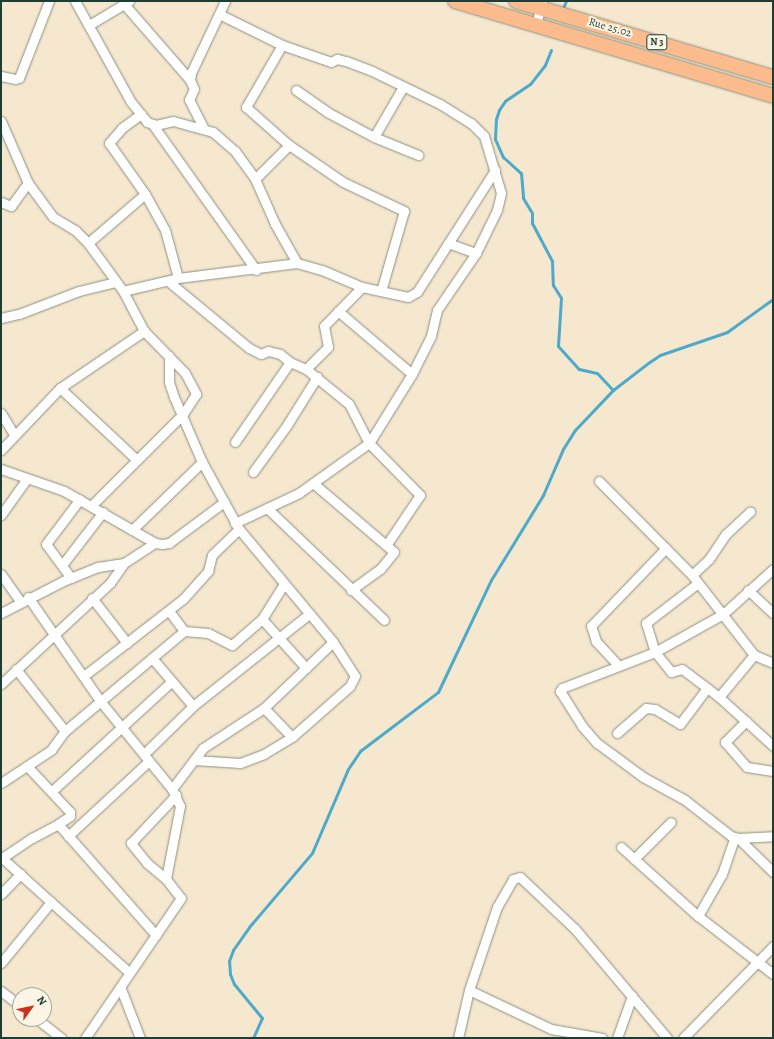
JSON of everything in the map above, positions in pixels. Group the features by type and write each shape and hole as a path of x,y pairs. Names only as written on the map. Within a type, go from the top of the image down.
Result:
{"main road":[{"name":"N 3","path":"456,1 773,96"},
{"name":"Rue 25.02","path":"532,3 773,77"}],"street":[{"path":"1,76 15,79 19,78 49,1"},
{"path":"74,1 141,114 153,125 256,270"},
{"path":"190,80 191,73 225,1"},
{"path":"89,25 127,2 190,80 194,89 189,100 204,129"},
{"path":"530,23 532,3"},
{"path":"85,675 169,611 208,571 212,555 237,526 313,483 369,443 412,374 431,336 438,310 476,253 501,197 495,170 480,129 440,104 346,61 337,59 330,62 282,45 219,14"},
{"path":"282,45 246,107 289,145 343,182 404,211 381,292"},
{"path":"374,137 403,87"},
{"path":"296,90 327,112 374,137 418,155"},
{"path":"141,114 122,128 109,143 145,194 168,238 178,278"},
{"path":"1,120 28,183 53,217 75,230 88,243 123,291 144,331 189,378 196,394 182,414 91,506"},
{"path":"153,125 173,121 204,129 220,136 255,179 297,263"},
{"path":"255,179 289,145"},
{"path":"123,291 178,278 256,270 297,263 322,270 362,287 408,297 412,296 417,292 495,170"},
{"path":"1,202 11,206 28,183"},
{"path":"88,243 145,194"},
{"path":"448,243 476,253"},
{"path":"168,281 249,348 261,354 268,351 280,354 290,362 306,369 349,404 369,443 420,495 386,544"},
{"path":"1,318 19,314 79,291 116,282"},
{"path":"306,369 328,347 323,328 362,287"},
{"path":"338,311 412,374"},
{"path":"1,450 60,388 144,331"},
{"path":"169,356 170,388 202,462 237,526 283,585 333,642 354,672 354,681 292,737 264,754 240,763 194,760"},
{"path":"235,442 290,362"},
{"path":"253,472 287,425 317,377"},
{"path":"60,388 137,460"},
{"path":"1,413 14,435"},
{"path":"132,530 202,462"},
{"path":"1,469 26,480 64,491 155,543 169,543 224,502"},
{"path":"1,515 26,480"},
{"path":"599,481 692,575 754,654 773,663"},
{"path":"313,483 394,552 380,569 351,590"},
{"path":"71,578 46,544 80,499"},
{"path":"267,508 384,620"},
{"path":"62,565 103,512"},
{"path":"692,575 709,559 726,534 750,512"},
{"path":"1,684 54,633 110,583 124,563 155,543"},
{"path":"618,665 596,641 590,629 591,626 666,548"},
{"path":"1,613 28,597 98,567 124,563"},
{"path":"773,569 723,614 655,652 618,665 562,688 561,693 597,743 643,777 685,800 736,837 773,872"},
{"path":"1,574 20,601"},
{"path":"698,583 646,623 655,652 671,672 682,669 719,697 773,746"},
{"path":"1,783 51,750 65,731 184,631 208,633 232,645 262,619 283,585"},
{"path":"748,590 773,612"},
{"path":"28,597 85,675 101,702 174,792 180,806 166,879"},
{"path":"92,598 127,643"},
{"path":"169,611 184,631"},
{"path":"68,836 146,757 193,706 308,614"},
{"path":"262,619 306,668"},
{"path":"85,1038 121,989 181,898 166,879 147,863 130,843 174,792 194,760 208,743 264,708 333,642"},
{"path":"719,697 754,654"},
{"path":"152,658 193,706"},
{"path":"16,669 65,731"},
{"path":"52,790 171,682"},
{"path":"618,733 646,708 655,709 680,724 707,688"},
{"path":"264,708 292,737"},
{"path":"746,721 725,742 747,767 773,771"},
{"path":"27,766 52,790 70,812 70,816 2,858 130,974"},
{"path":"634,859 670,822"},
{"path":"58,824 156,935"},
{"path":"736,837 773,836"},
{"path":"698,916 722,874 736,837"},
{"path":"621,847 698,916 773,974"},
{"path":"1,894 20,874"},
{"path":"458,1038 469,990 497,907 513,879 520,877 575,929 667,1038"},
{"path":"1,963 51,902"},
{"path":"683,1038 773,946"},
{"path":"121,989 140,1038"},
{"path":"469,990 551,1029 602,1038"},
{"path":"1,991 12,1000"},
{"path":"618,1038 632,996"},
{"path":"48,1027 62,1038"}],"waterway":[{"path":"563,8 566,1"},
{"path":"551,50 545,65 530,84 505,101 499,110 496,119 495,139 503,157 521,173 523,198 532,213 532,223 552,261 553,285 561,298 558,346 579,369 597,373 613,390"},
{"path":"253,1038 262,1018 234,984 230,974 229,961 233,950 249,927 312,853 348,769 360,751 438,692 491,580 543,495 563,449 575,430 613,390 660,355 727,332 773,299"}]}
